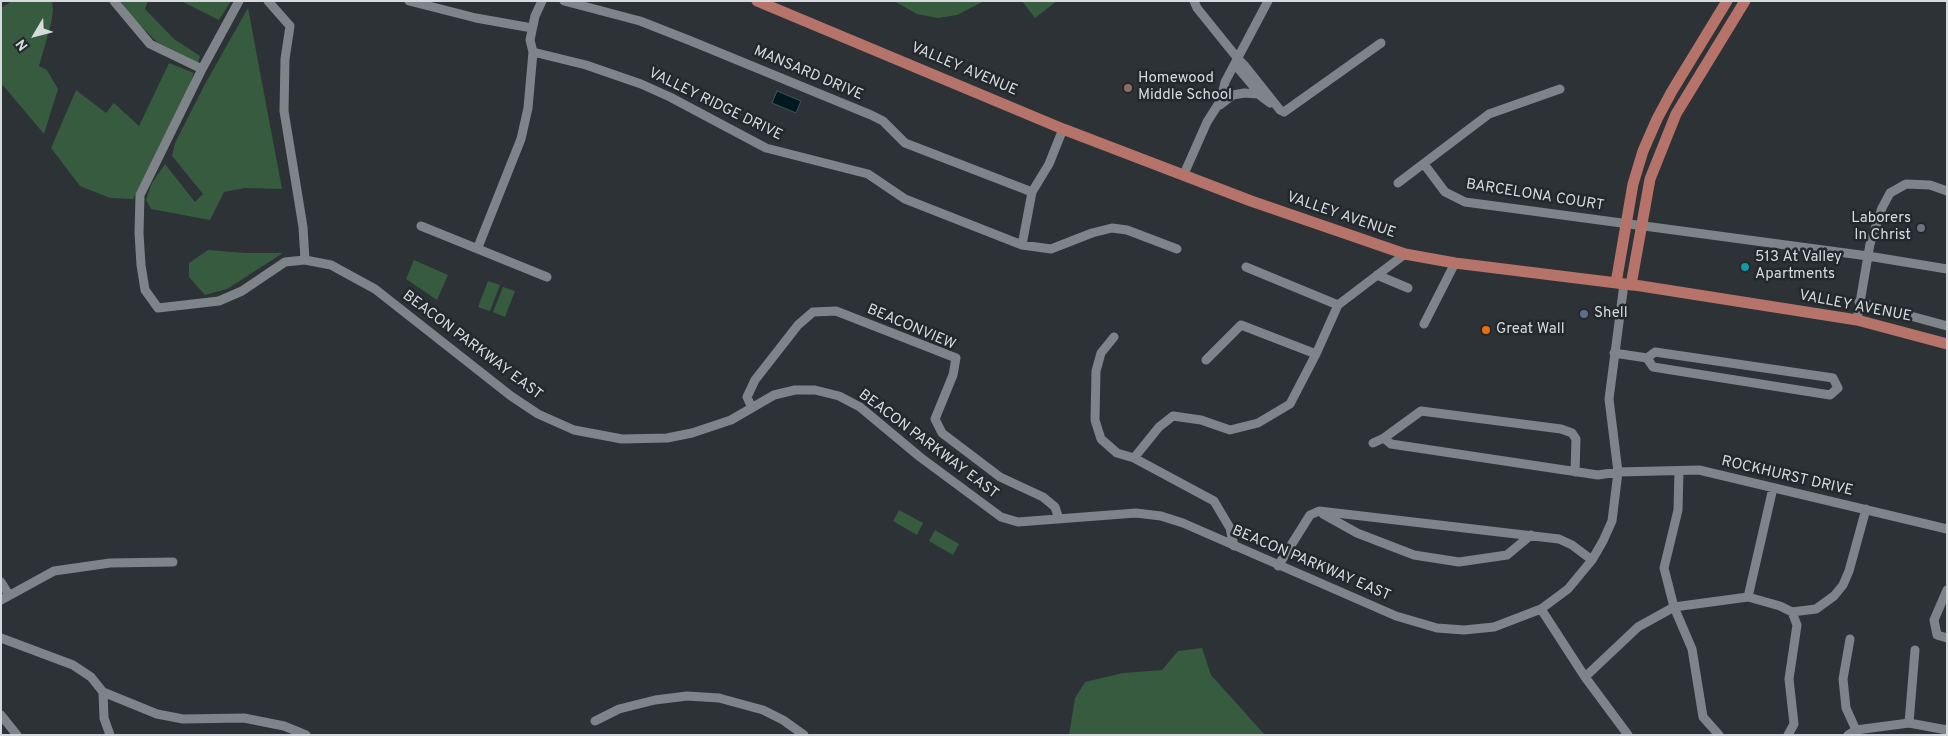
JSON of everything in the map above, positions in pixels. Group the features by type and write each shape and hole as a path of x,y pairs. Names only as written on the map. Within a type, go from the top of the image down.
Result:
{"main road":[{"name":"VALLEY AVENUE","path":"757,1 1063,129 1250,201 1405,254 1455,263 1624,284 1857,320 1947,344"},
{"path":"1624,284 1626,222 1633,184 1643,151 1656,119 1727,1"},
{"path":"1624,284 1641,224 1650,179 1676,114 1745,1"}],"street":[{"path":"114,1 150,44 202,69"},
{"path":"239,1 202,69 140,195 139,233 141,265 145,290 158,308 219,301 242,291 285,262 305,260 300,209 284,111 285,59 290,26 268,1"},
{"path":"409,1 476,18 532,28"},
{"path":"478,247 521,140 528,108 533,52 530,40 535,16 542,1"},
{"name":"MANSARD DRIVE","path":"564,1 640,21 692,40 883,121 905,143 1032,192"},
{"path":"1194,1 1197,8 1238,60 1238,68 1280,110 1288,112 1381,43"},
{"path":"1184,174 1230,74 1268,1"},
{"name":"VALLEY RIDGE DRIVE","path":"533,52 586,65 641,84 670,97 766,148 868,174 905,199 1022,245 1051,248 1112,228 1128,230 1177,249"},
{"path":"1398,183 1489,114 1560,89"},
{"path":"1216,107 1233,95 1244,93 1258,94 1270,101"},
{"path":"1022,245 1032,192 1049,164 1063,129"},
{"name":"BARCELONA COURT","path":"1424,164 1445,192 1465,202 1596,221 1641,224 1947,269"},
{"path":"1857,320 1868,256 1879,217 1890,193 1906,184 1930,185 1947,191"},
{"path":"421,226 478,247 547,277"},
{"path":"1134,458 1159,427 1173,416 1201,420 1230,430 1258,422 1290,404 1316,354 1338,305 1405,254"},
{"name":"BEACON PARKWAY EAST","path":"305,260 331,265 376,289 511,396 538,414 574,430 622,439 667,438 692,433 731,420 774,395 795,390 815,390 839,396 860,407 920,457 1001,518 1018,522 1136,513 1161,516 1396,616 1437,628 1464,630 1494,627 1541,609 1568,589 1592,560 1612,521 1618,472 1609,399 1624,284"},
{"path":"1424,324 1455,263"},
{"path":"1246,267 1338,305"},
{"path":"1377,275 1408,288"},
{"path":"1859,302 1947,326"},
{"name":"BEACONVIEW","path":"752,408 747,397 755,380 798,325 813,312 836,312 956,358 953,376 935,419 942,433 1000,477 1043,497 1055,507 1059,519"},
{"path":"1206,360 1241,325 1316,354"},
{"path":"1114,337 1101,354 1096,371 1095,420 1101,439 1116,453 1134,458 1214,501 1230,528 1234,546"},
{"path":"1614,354 1646,358 1655,352 1833,378 1838,388 1830,395 1728,380 1653,367 1646,358"},
{"path":"1373,443 1384,438 1421,411 1561,429 1572,433 1576,439 1575,472"},
{"name":"ROCKHURST DRIVE","path":"1384,438 1391,444 1598,475 1618,472 1699,470 1947,530"},
{"path":"1679,471 1678,510 1664,568 1674,607 1692,649 1703,717 1719,735"},
{"path":"1748,597 1773,488"},
{"path":"1585,677 1638,627 1674,607 1748,597 1780,606 1792,612 1816,609 1834,596 1843,585 1849,571 1866,509"},
{"path":"1278,566 1310,515 1319,511 1559,539 1572,545 1592,560"},
{"path":"1319,511 1357,534 1414,555 1459,562 1507,555 1531,536"},
{"path":"1,582 5,598 29,583 54,571 110,563 173,562"},
{"path":"1947,590 1934,620 1936,635 1947,638"},
{"path":"1541,609 1585,677 1628,735"},
{"path":"1788,735 1794,724 1789,679 1797,625 1792,612"},
{"path":"1,638 73,665 91,677 103,692 158,714 183,719 244,718 284,726 306,735"},
{"path":"1850,638 1843,679 1846,708 1852,732 1909,723 1947,730"},
{"path":"1909,723 1915,650"},
{"path":"103,692 104,718 110,735"},
{"path":"595,721 619,709 654,700 687,696 719,698 763,710 783,720 804,735"},
{"path":"1,715 17,735"}],"green space":[{"path":"12,1 52,1 51,24 39,66 47,70 58,89 44,134 1,83 1,8"},
{"path":"121,1 148,1 145,9 174,39 200,56 198,63 157,42 130,15"},
{"path":"181,1 231,1 219,20"},
{"path":"894,1 984,1 957,15 938,18 917,14"},
{"path":"1022,1 1057,1 1035,18"},
{"path":"248,8 282,189 245,188 224,192 210,220 151,209 146,200 152,183 165,164 195,202 203,194 172,156 175,143 205,84"},
{"path":"169,63 194,73 183,101 133,199 110,198 80,186 51,148 76,90 106,113 114,103 139,126"},
{"path":"208,250 245,253 283,253 227,289 205,295 189,277 189,263"},
{"path":"414,260 448,275 437,300 406,279"},
{"path":"488,281 500,285 490,311 478,307"},
{"path":"503,287 515,291 505,317 493,312"},
{"path":"899,510 923,523 917,535 893,521"},
{"path":"935,530 959,544 953,555 929,541"},
{"path":"1202,648 1211,675 1265,735 1069,735 1075,698 1085,682 1123,673 1162,670 1178,651"}],"water":[{"path":"777,91 801,101 796,113 772,103"}],"place":[{"name":"Homewood Middle School","path":"1128,88"},
{"name":"Laborers In Christ","path":"1921,228"},
{"name":"513 At Valley Apartments","path":"1745,267"},
{"name":"Shell","path":"1584,314"},
{"name":"Great Wall","path":"1486,330"}]}
